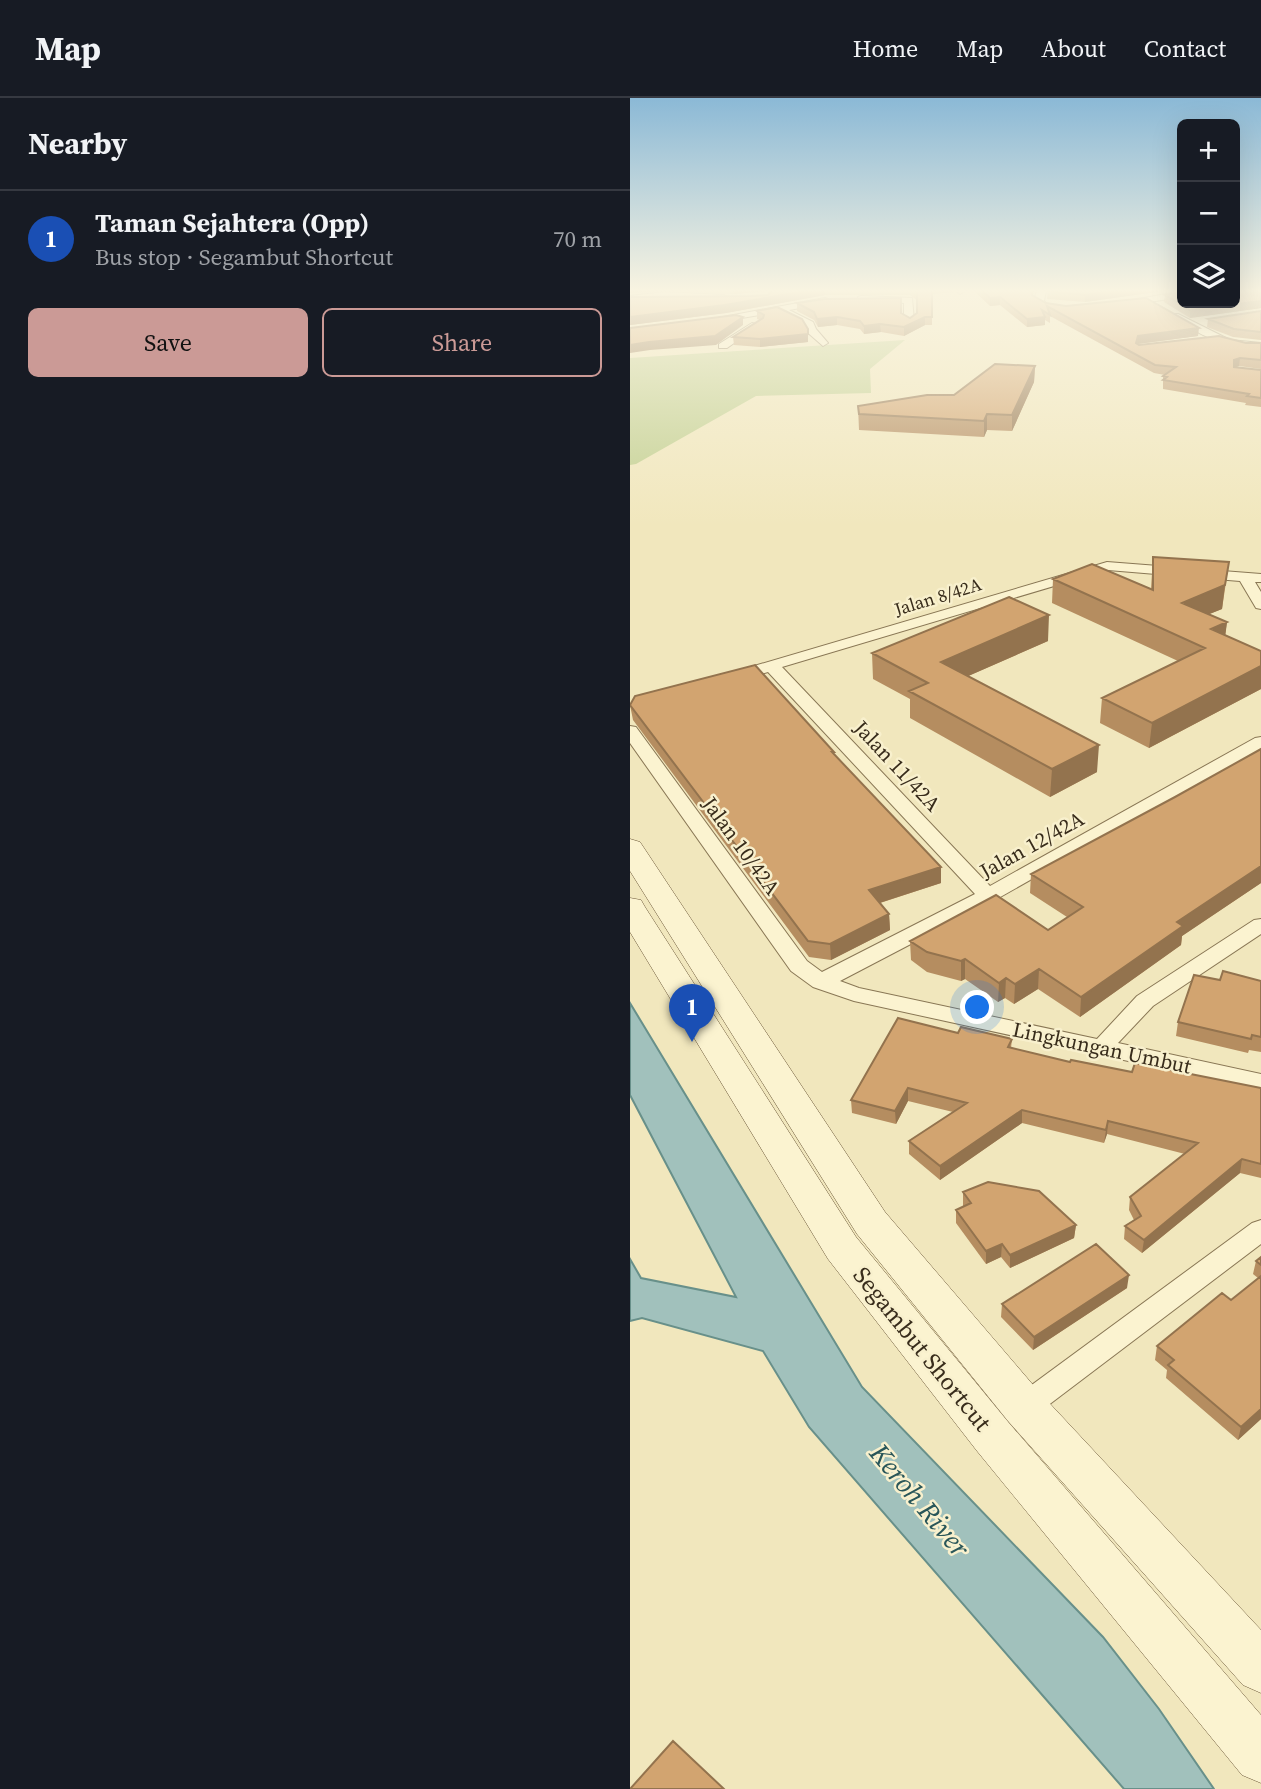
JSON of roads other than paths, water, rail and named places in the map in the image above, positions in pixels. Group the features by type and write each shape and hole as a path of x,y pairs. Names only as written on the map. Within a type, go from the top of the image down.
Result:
{"main road":[{"name":"Segambut Shortcut","path":"630,848 871,1223 1024,1407 1261,1667"},
{"name":"Segambut Shortcut","path":"630,907 842,1248 993,1437 1261,1756"}],"street":[{"name":"Jalan 8/42A","path":"722,679 773,667 1107,566 1253,578"},
{"path":"1253,578 1261,605"},
{"name":"Jalan 11/42A","path":"773,667 988,896"},
{"name":"Jalan 10/42A","path":"630,732 799,967 821,982"},
{"name":"Jalan 12/42A","path":"821,982 988,896 1261,742"},
{"path":"1100,1049 1145,1002 1261,925"},
{"name":"Lingkungan Umbut","path":"821,982 854,994 1261,1082"},
{"path":"1024,1407 1261,1230"}],"water":[{"name":"Keroh River","path":"630,1003 862,1387 1103,1637 1159,1709 1214,1789 1124,1789 809,1427 763,1351 642,1318 630,1321 630,1259 641,1278 736,1297 630,1095"}],"place":[{"name":"Taman Sejahtera (Opp)","path":"692,1042"}]}
